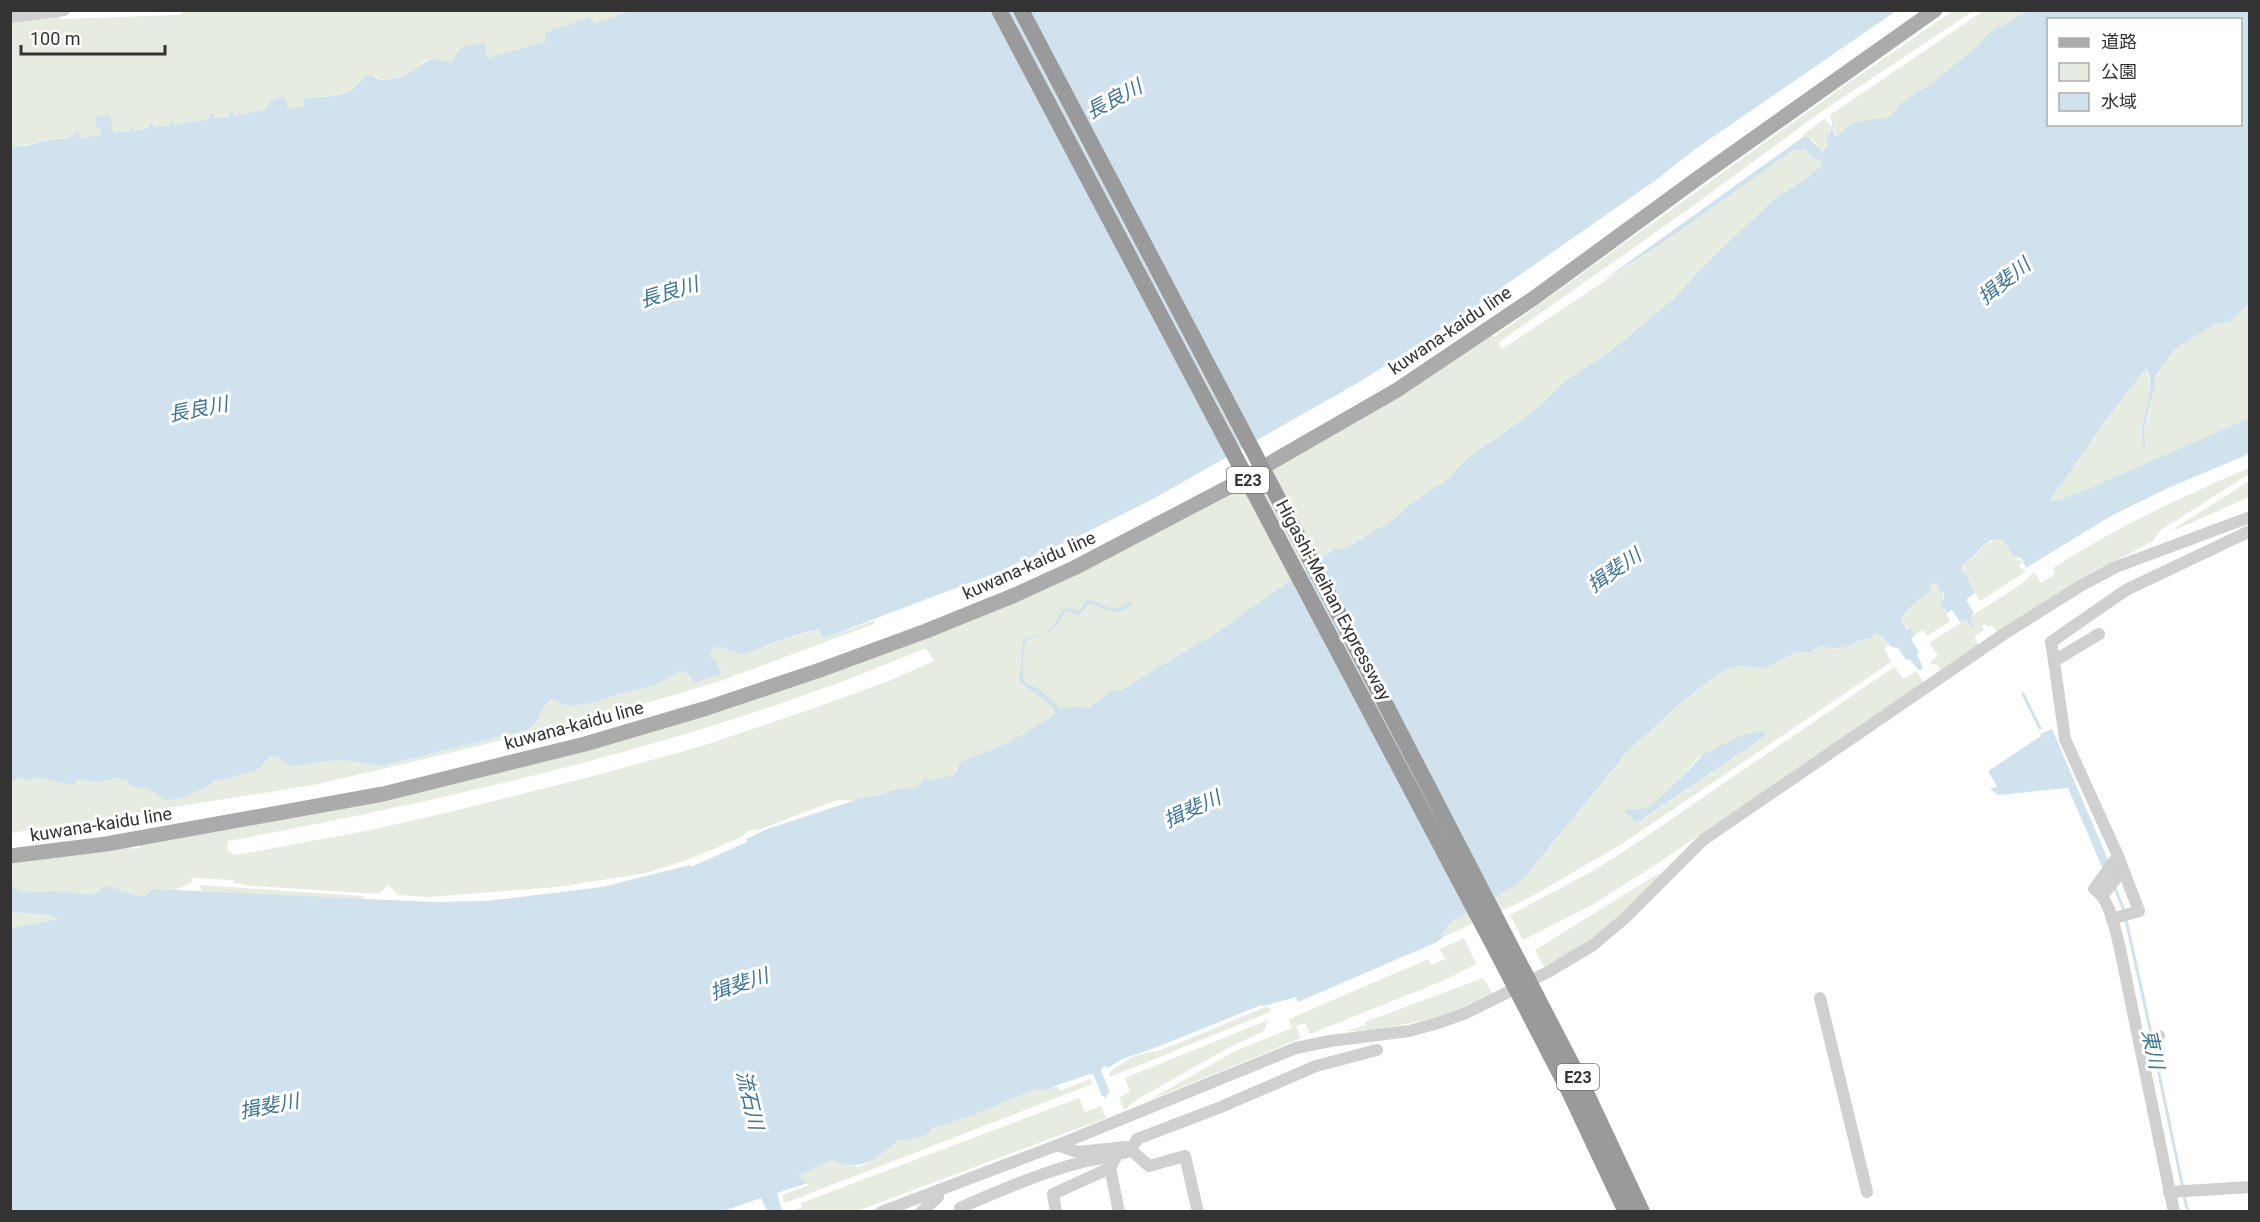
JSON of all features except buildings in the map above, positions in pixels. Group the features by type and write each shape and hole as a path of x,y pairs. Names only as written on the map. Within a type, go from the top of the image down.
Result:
{"highway":[{"name":"Higashi-Meihan Expressway","path":"999,10 1491,940 1569,1091 1626,1212"},
{"name":"Higashi-Meihan Expressway","path":"1021,10 1331,599 1582,1084 1642,1212"}],"main road":[{"name":"kuwana-kaidu line","path":"10,856 106,844 383,794 585,744 707,708 820,670 926,632 1016,595 1074,568 1227,488 1397,390 1533,298 1935,10"}],"street":[{"path":"10,17 64,10"},
{"path":"881,1212 1306,1045 1409,1031 1435,1024 1466,1013 1548,972 1593,945 1625,918 1703,840 2004,634 2082,585 2116,567 2250,517"},
{"path":"2112,919 2139,911 2118,856 2065,739 2051,642 2126,590 2250,531"},
{"path":"2054,661 2099,634"},
{"path":"2118,856 2094,889 2102,896 2112,919 2141,1040 2174,1212"},
{"path":"2102,896 2122,870"},
{"path":"1820,998 1867,1192"},
{"path":"2141,1040 2159,1036"},
{"path":"1056,1212 1053,1194 1113,1163 1131,1150 1137,1139 1221,1107 1316,1066 1377,1050"},
{"path":"1058,1144 1077,1152 1126,1147 1149,1166 1185,1156 1198,1212"},
{"path":"957,1210 1059,1169 1107,1157 1113,1163 1119,1212"},
{"path":"2171,1191 2250,1187"},
{"path":"921,1212 938,1197 939,1191"}],"green space":[{"path":"179,10 630,11 593,25 591,17 544,33 546,41 486,58 455,57 453,60 442,61 434,58 422,62 415,72 404,76 384,80 375,76 341,94 304,98 305,106 288,109 286,98 274,98 267,110 233,115 233,111 230,111 229,115 214,118 213,114 210,114 210,119 193,122 190,119 191,122 173,125 170,122 170,125 153,127 150,124 150,127 132,131 130,127 130,131 112,133 109,115 101,130 101,135 80,138 79,132 65,139 11,145 10,23 59,16 61,19 179,15 183,12"},
{"path":"1953,11 1973,11 1821,112 1686,211 1498,343 1502,349 1661,244 1793,149 1804,149 1823,163 1823,167 1775,198 1672,300 1612,350 1569,378 1534,411 1465,460 1449,478 1408,506 1394,519 1368,535 1346,548 1333,549 1208,640 1202,641 1120,692 1099,700 1088,708 1077,706 1061,711 1010,742 955,769 953,775 916,788 896,789 857,801 837,800 761,829 747,831 742,837 687,860 646,873 557,887 428,897 398,895 388,885 379,894 253,886 234,883 233,880 191,878 192,882 175,890 153,889 144,896 137,896 110,886 92,895 58,891 11,893 11,864 126,846 133,849 139,848 142,843 588,748 1016,600 1489,336 1495,336 1838,90","holes":["926,648 934,661 889,681 806,711 702,746 601,774 371,830 236,855 227,850 228,841 377,812 525,778 672,738 816,691"]},
{"path":"1983,11 2028,11 1989,33 1976,47 1932,83 1899,104 1893,114 1883,120 1843,130 1836,137 1830,115"},
{"path":"1824,119 1830,125 1827,147 1820,151 1814,141 1803,135"},
{"path":"2249,304 2249,418 2078,493 2051,502 2103,424 2146,368 2151,389 2141,436 2146,449 2144,436 2155,378 2174,350 2215,324 2229,322"},
{"path":"2249,468 2249,474 2161,530 2153,541 2080,580 1997,632 1992,625 1988,627 1985,623 1982,626 1984,630 1974,637 1979,645 1941,671 1936,664 1933,665 1930,662 1938,656 1929,643 1965,620 1972,628 1974,626 1970,617 2021,584 2034,572 2041,583 2055,574 2053,568 2124,526"},
{"path":"2249,481 2249,497 2175,530 2175,528"},
{"path":"2000,539 2006,542 2013,556 2023,562 2019,565 2025,572 1980,601 1967,579 1963,564 1987,544"},
{"path":"1934,583 1944,593 1942,605 1950,621 1927,636 1923,630 1914,636 1901,619 1910,607 1931,592 1929,586"},
{"path":"875,620 874,624 720,681 610,714 313,785 11,833 10,783 16,779 39,777 55,782 81,780 102,782 114,778 127,780 131,786 147,789 166,800 179,799 207,787 216,780 226,779 265,763 271,756 277,757 280,761 312,764 341,760 381,766 527,730 534,724 551,699 568,706 593,703 621,693 653,686 681,671 687,673 695,682 722,673 721,668 710,655 715,647 744,655 788,638 819,630 824,638"},
{"path":"1875,633 1885,639 1889,645 1884,648 1891,662 1622,844 1527,899 1443,937 1442,932 1451,922 1519,884 1627,752 1677,706 1715,676 1730,668 1741,666 1766,668 1797,652 1814,651 1821,646 1834,649 1868,640","holes":["1763,730 1765,736 1638,823 1626,809 1648,808 1677,782 1697,759 1715,748 1742,735"]},
{"path":"1894,667 1904,679 1916,671 1924,683 1652,867 1594,904 1523,940 1510,915 1591,872 1629,848"},
{"path":"1661,872 1634,903 1582,946 1545,969 1535,950"},
{"path":"200,885 363,896 363,899 202,892"},
{"path":"11,912 50,915 58,919 11,928"},
{"path":"1464,938 1476,964 1445,980 1310,1034 1305,1023 1296,1026 1301,1038 1148,1101 1233,1052 1292,1028 1289,1019 1428,959 1431,965 1445,959 1440,949"},
{"path":"1483,978 1494,996 1431,1019 1374,1030 1346,1031 1366,1025 1365,1022"},
{"path":"1265,1007 1272,1009 1270,1012 1110,1077 1112,1070 1130,1058 1166,1048"},
{"path":"1268,1020 1264,1031 1228,1048 1138,1099 1124,1110 1119,1097 1130,1092 1125,1078"},
{"path":"1090,1079 1092,1084 785,1203 782,1195 809,1185 799,1177 800,1175 832,1160 857,1167 866,1164 900,1140 974,1115 1033,1090 1057,1086 1060,1091"},
{"path":"1079,1098 1085,1112 1101,1106 1106,1118 857,1211 793,1211 802,1207 801,1203"}],"water":[{"name":"長良川","path":"630,11 1896,11 1694,150 1656,180 1448,325 1361,381 1153,499 1077,537 993,574 824,638 819,630 809,632 744,655 715,647 710,655 717,662 722,673 695,683 687,673 681,671 653,686 621,693 593,703 568,706 551,699 531,728 527,730 381,766 341,760 293,766 271,756 259,769 216,780 207,787 179,799 166,800 147,789 131,786 127,780 114,778 102,782 79,780 73,784 39,777 29,780 16,779 11,783 11,145 25,146 51,139 65,139 79,131 80,138 101,135 101,130 97,127 94,118 110,114 113,133 130,131 132,126 133,131 150,127 150,124 153,124 153,127 170,125 173,121 173,125 191,122 190,118 193,118 193,122 210,119 210,114 214,114 214,118 229,116 230,111 233,111 234,115 266,110 271,101 278,98 286,98 288,109 304,106 304,98 345,93 359,84 366,76 384,80 398,78 434,58 442,61 453,60 461,47 484,42 487,58 546,41 544,33 590,17 594,24"},
{"path":"2028,11 2249,11 2249,304 2229,322 2215,324 2174,350 2159,371 2155,378 2145,427 2146,451 2142,442 2142,432 2149,400 2150,378 2146,368 2103,424 2051,502 2078,493 2249,418 2249,454 2168,488 2111,516 2026,568 2022,559 2013,556 2005,542 1992,540 1987,543 1963,564 1962,568 1975,593 1966,600 1974,613 1970,617 1974,627 1972,628 1965,620 1960,622 1952,610 1945,614 1946,611 1940,603 1944,599 1944,593 1939,590 1936,583 1929,586 1931,592 1918,600 1903,615 1901,619 1907,629 1911,629 1914,636 1911,639 1919,652 1917,654 1923,668 1920,671 1909,659 1906,660 1898,648 1891,647 1885,639 1875,633 1870,639 1843,647 1821,646 1811,652 1797,652 1766,668 1741,666 1730,668 1715,676 1677,706 1627,752 1519,884 1451,922 1443,932 1443,937 1437,942 1298,1002 1296,997 1261,1005 1122,1059 1108,1068 1103,1067 1101,1070 1110,1093 1107,1094 1106,1100 1093,1074 1090,1074 1046,1089 1033,1090 974,1115 932,1128 927,1134 899,1140 876,1158 860,1165 843,1164 832,1160 800,1175 799,1177 808,1183 777,1193 782,1211 767,1211 761,1198 720,1212 11,1211 11,928 58,919 50,915 11,912 10,886 23,892 58,891 92,895 110,886 137,896 144,896 153,889 433,902 487,901 602,887 690,865 691,867 747,842 746,839 767,829 865,797 877,796 896,789 916,788 926,778 929,781 953,775 961,762 1010,742 1055,714 1054,708 1020,682 1019,676 1024,639 1051,628 1058,620 1062,610 1071,608 1080,610 1089,600 1115,608 1135,600 1123,611 1117,612 1088,604 1080,614 1069,611 1064,613 1056,627 1026,641 1023,655 1023,679 1039,689 1060,708 1081,706 1088,708 1114,689 1120,691 1208,639 1334,549 1346,548 1394,519 1408,506 1449,478 1465,460 1534,411 1569,378 1612,350 1672,300 1775,198 1810,176 1812,172 1822,167 1823,163 1804,149 1793,150 1661,244 1603,281 1605,279 1803,137 1808,137 1822,151 1827,147 1833,121 1833,131 1836,137 1852,123 1883,119 1893,114 1899,104 1932,83 1976,47 1989,33"},
{"path":"2052,729 2109,862 2103,869 2068,788 1998,795 1990,789 1997,786 1988,771 2041,736 2040,734"},
{"path":"1763,730 1765,736 1637,823 1624,812 1626,809 1648,808 1704,754 1742,735"}],"waterway":[{"name":"東川","path":"2023,694 2040,728"},
{"name":"東川","path":"2115,888 2125,913"},
{"name":"東川","path":"2126,920 2151,1033"},
{"name":"東川","path":"2152,1040 2183,1189"},
{"name":"東川","path":"2184,1196 2188,1212"}],"water label":[{"name":"揖斐川","path":"2004,281"},
{"name":"揖斐川","path":"1614,570"},
{"name":"揖斐川","path":"1192,809"},
{"name":"揖斐川","path":"739,984"},
{"name":"流石川","path":"750,1100"},
{"name":"揖斐川","path":"269,1106"}]}
